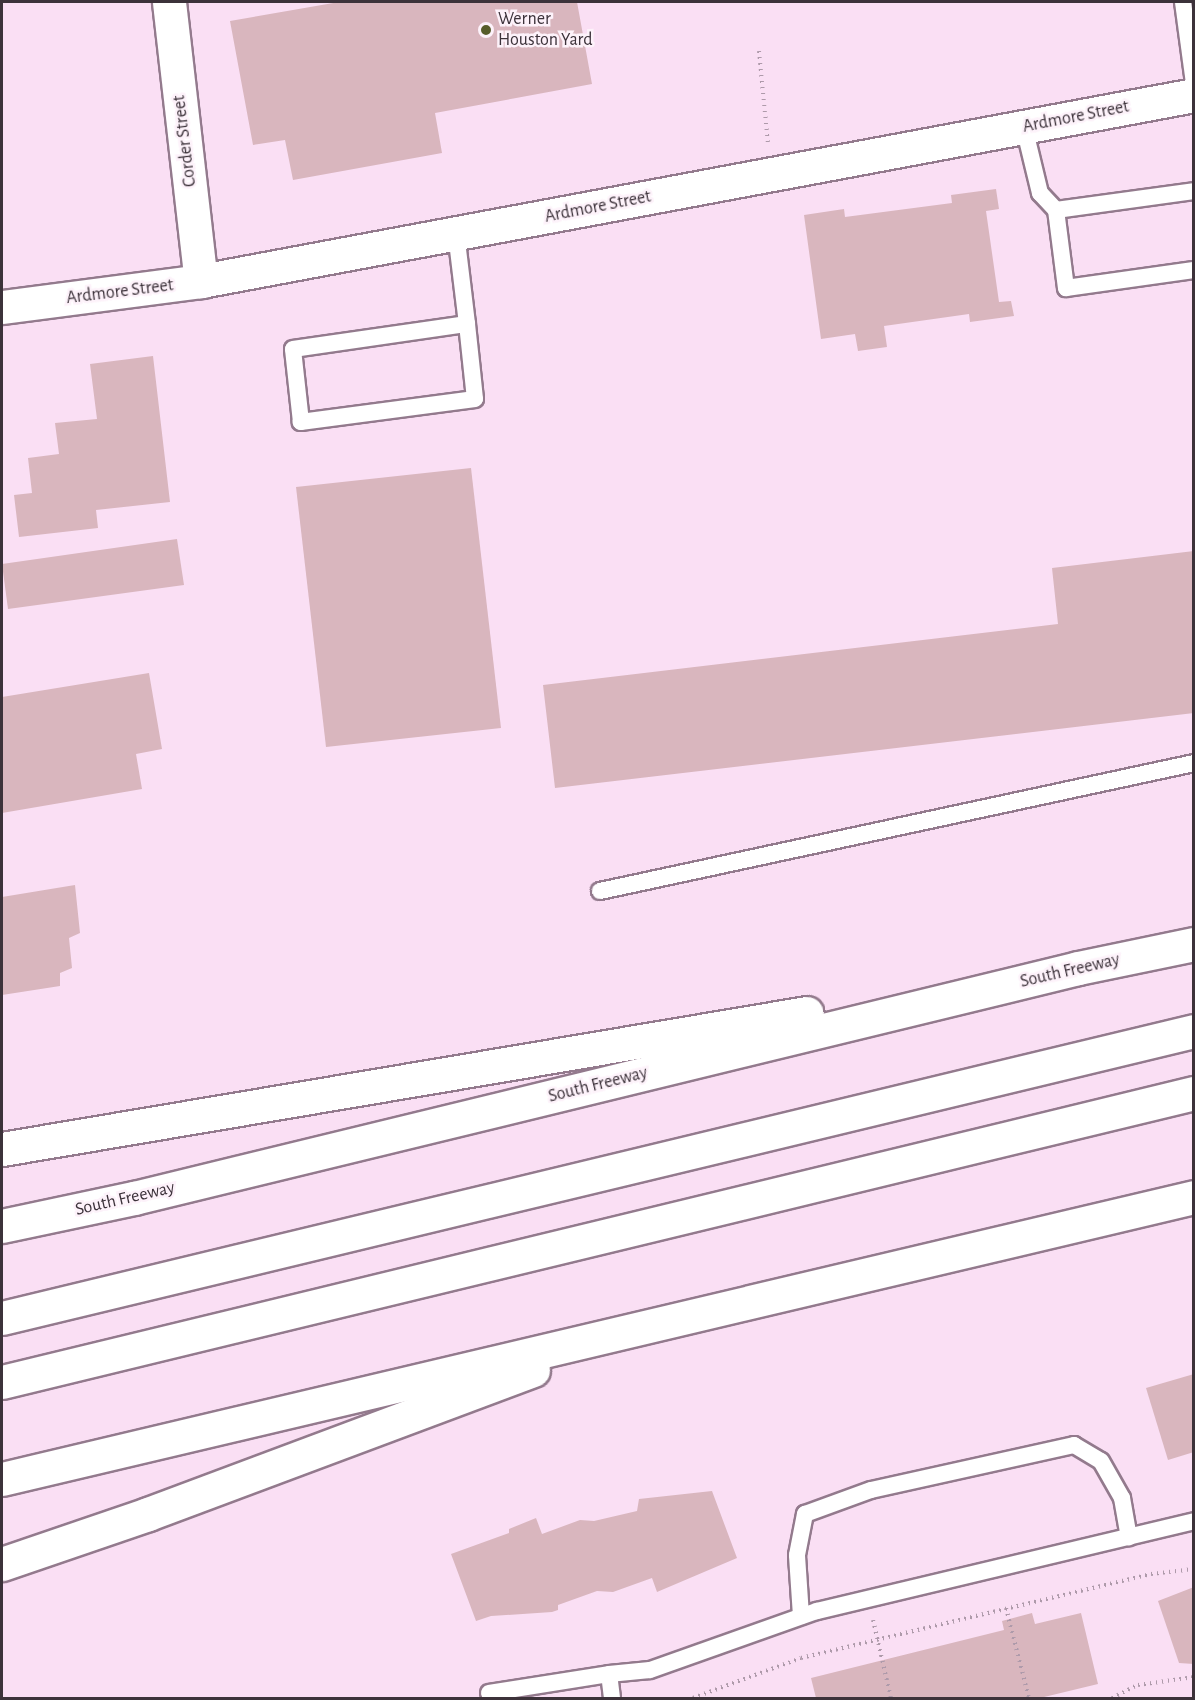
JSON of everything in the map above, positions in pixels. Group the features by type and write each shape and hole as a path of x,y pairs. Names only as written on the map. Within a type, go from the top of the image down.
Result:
{"main road":[{"name":"Corder Street","path":"169,2 201,281"},
{"name":"Ardmore Street","path":"2,307 201,281 1194,95"},
{"name":"South Freeway","path":"2,1226 134,1198 1078,968 1194,944"},
{"path":"2,1149 1078,968"},
{"path":"2,1318 1194,1031"},
{"path":"2,1382 1194,1093"},
{"path":"2,1479 1194,1197"},
{"path":"2,1564 148,1515 659,1323"}],"lane":[{"path":"1183,2 1194,83"},
{"path":"1024,127 1040,193 1056,210 1066,288 1194,270"},
{"path":"1056,210 1194,191"},
{"path":"456,233 467,324 475,399 301,422 293,349 467,324"},
{"path":"600,891 1194,763"},
{"path":"801,1616 797,1555 805,1514 871,1490 1074,1445 1101,1461 1122,1498 1129,1537"},
{"path":"489,1693 609,1674 650,1670 801,1616 1194,1521"},
{"path":"609,1674 612,1698"}],"path":[{"path":"759,51 771,174"},
{"path":"693,1698 801,1658 877,1638 1151,1574 1194,1569"},
{"path":"869,1598 891,1698"},
{"path":"1006,1608 1029,1698"},
{"path":"1112,1698 1138,1685 1194,1677"}],"building":[{"path":"339,2 577,2 592,84 435,113 442,153 293,180 285,140 253,145 230,21"},
{"path":"996,189 999,209 986,211 999,302 1011,301 1014,316 970,322 969,314 884,326 887,347 858,351 855,334 821,339 804,215 844,209 845,217 952,203 951,195"},
{"path":"153,356 170,502 96,510 98,528 19,537 14,495 32,493 28,458 59,454 55,423 97,419 90,364"},
{"path":"471,468 501,728 326,747 296,487"},
{"path":"177,539 184,585 8,609 2,564"},
{"path":"1194,551 1194,713 555,788 543,685 1058,624 1052,568"},
{"path":"149,673 162,749 136,754 142,789 2,813 2,697"},
{"path":"75,885 80,933 69,938 72,968 60,973 60,986 2,995 2,897"},
{"path":"1194,1374 1194,1452 1168,1460 1146,1388"},
{"path":"712,1491 737,1558 657,1592 652,1578 613,1592 597,1591 558,1605 558,1610 552,1612 491,1616 476,1621 451,1554 509,1533 509,1529 536,1518 542,1534 580,1520 594,1521 637,1511 639,1499"},
{"path":"1194,1587 1194,1664 1179,1663 1158,1601"},
{"path":"1032,1613 1035,1624 1081,1613 1098,1684 1040,1698 816,1698 811,1678 1004,1630 1002,1621"}],"place":[{"name":"Werner Houston Yard","path":"486,30"}]}
